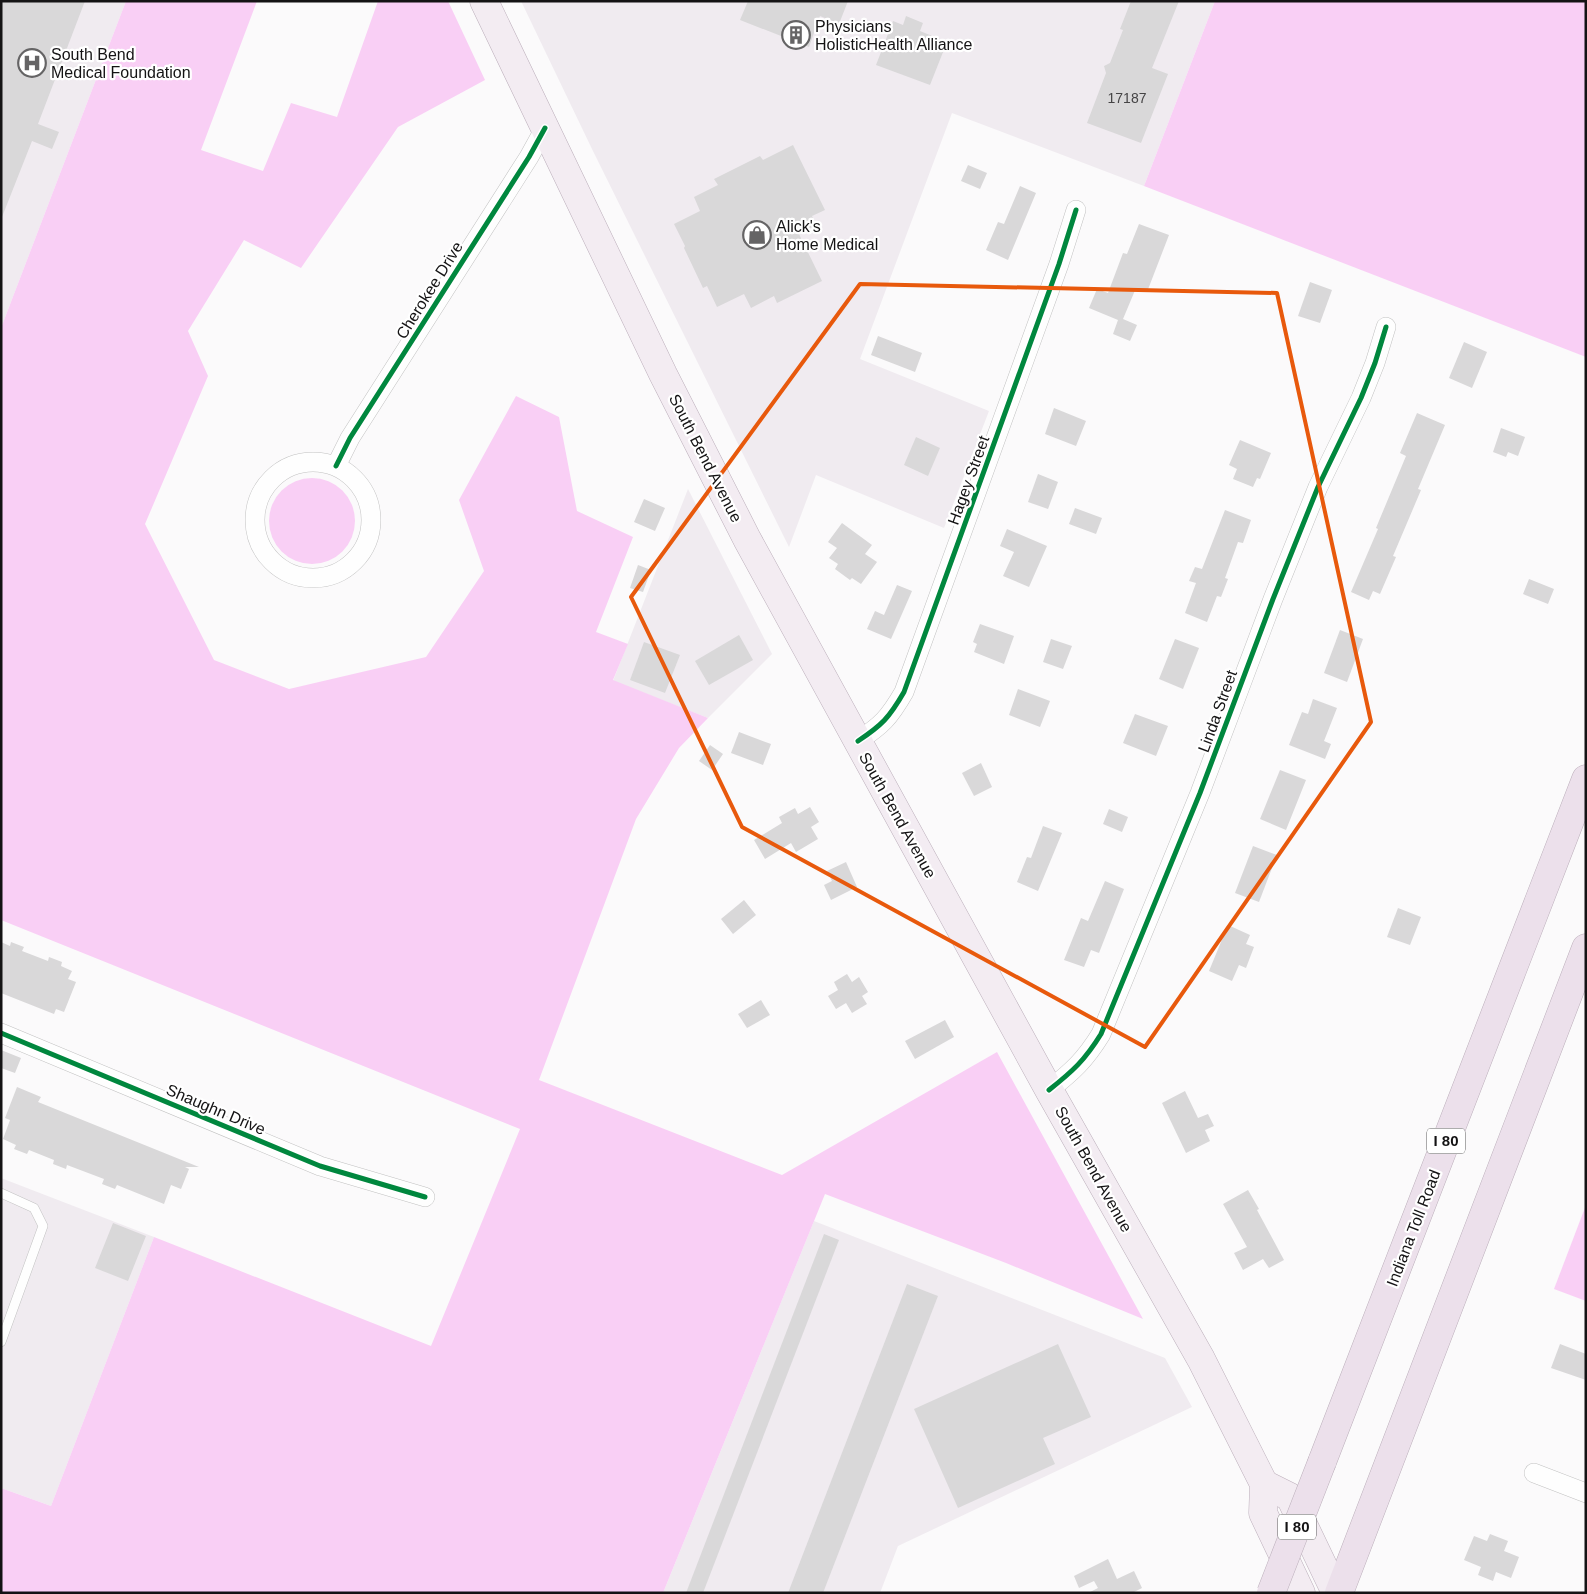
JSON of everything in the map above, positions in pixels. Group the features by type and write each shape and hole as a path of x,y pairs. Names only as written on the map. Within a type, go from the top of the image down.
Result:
{"highway":[{"name":"Indiana Toll Road","path":"1271,1593 1574,822 1586,779"},
{"path":"1338,1593 1586,948"}],"main road":[{"name":"South Bend Avenue","path":"484,1 667,382 747,539 1049,1090 1201,1359 1264,1484 1263,1513 1301,1593"},
{"path":"1264,1484 1290,1497 1338,1593"}],"street":[{"name":"Cherokee Drive","path":"336,466 350,438 545,128"},
{"name":"Hagey Street","path":"858,742 877,729 891,715 904,692 1059,264 1076,210"},
{"name":"Linda Street","path":"1049,1090 1072,1072 1090,1052 1101,1034 1200,793 1272,599 1318,487 1361,398 1386,327"},
{"path":"319,462 336,466 350,475 362,487 369,502 372,518 370,535 363,550 353,563 339,573 323,578 307,579 289,574 274,564 262,550 256,533 255,514 259,497 269,481 283,470 292,466 300,463 319,462"},
{"name":"Shaughn Drive","path":"1,1033 320,1166 425,1197"},
{"path":"1534,1473 1586,1493"}],"lane":[{"path":"1,1193 34,1208 43,1226 1,1342"}],"highlighted area":[{"path":"860,284 1277,293 1371,722 1145,1047 742,827 631,597"}],"shaded area":[{"path":"1,1 126,1 1,328"},
{"path":"126,1 257,1 201,150 263,171 291,103 337,117 378,1 448,1 485,80 398,127 301,268 244,240 188,331 208,376 145,524 214,660 289,689 426,657 484,571 459,500 516,396 559,417 577,511 633,537 596,632 628,644 613,680 708,718 679,748 636,819 539,1080 782,1175 997,1052 1143,1319 1006,1263 825,1194 663,1593 1,1593 1,1488 51,1506 154,1237 431,1346 520,1129 1,920 1,328"},
{"path":"521,1 1215,1 1144,186 952,113 860,359 989,411 944,528 816,475 789,547"},
{"path":"1215,1 1586,1 1586,357 1144,186"},
{"path":"312,478 329,481 343,490 352,504 355,521 352,538 343,552 329,561 312,564 295,561 281,552 272,538 269,521 272,504 281,490 295,481"},
{"path":"688,489 772,654 708,718 613,681"},
{"path":"1,1178 154,1237 51,1506 1,1488"},
{"path":"1586,1205 1586,1301 1554,1289"},
{"path":"814,1221 1165,1358 1192,1407 898,1546 880,1593 663,1593"}],"building":[{"name":"South Bend Medical Foundation","path":"1,1 85,1 38,124 59,132 52,149 32,141 2,217 1,217"},
{"name":"Physicians HolisticHealth Alliance","path":"748,1 848,1 839,24 820,16 809,47 740,20"},
{"path":"1131,1 1179,1 1152,68 1168,74 1141,143 1087,123 1106,73 1104,66 1110,63 1123,30 1120,29"},
{"path":"906,16 923,23 920,31 947,42 930,85 876,65 893,21 903,25"},
{"path":"793,145 825,210 812,216 816,225 799,234 822,281 777,303 774,296 751,308 744,294 717,307 707,286 703,288 674,224 700,211 694,197 718,185 714,179 760,156 763,160"},
{"path":"968,165 987,173 980,189 961,181"},
{"path":"1020,186 1036,193 1008,260 986,250 998,222 1004,224"},
{"path":"1139,224 1169,235 1147,292 1136,288 1123,319 1137,325 1130,341 1113,334 1118,320 1089,308 1097,289 1108,293 1123,253 1127,254"},
{"path":"1310,282 1332,290 1320,323 1298,316"},
{"path":"878,336 922,353 915,372 871,355"},
{"path":"1464,342 1487,352 1472,388 1449,378"},
{"path":"1054,408 1086,421 1076,446 1045,434"},
{"path":"1417,413 1445,425 1418,489 1421,490 1393,556 1396,557 1380,594 1373,591 1369,600 1351,592 1406,456 1400,453"},
{"path":"1501,428 1525,437 1518,456 1508,452 1506,457 1493,452"},
{"path":"916,437 940,448 928,476 904,465"},
{"path":"1240,440 1271,453 1260,479 1257,478 1253,487 1233,479 1237,469 1229,465"},
{"path":"1038,474 1058,482 1048,509 1028,502"},
{"path":"644,499 665,508 655,531 634,522"},
{"path":"1075,508 1102,518 1096,534 1069,524"},
{"path":"1225,510 1251,520 1243,543 1238,542 1225,578 1228,579 1221,597 1217,596 1207,622 1185,613 1196,583 1189,581 1195,567 1202,569"},
{"path":"842,523 872,545 865,554 877,562 861,584 852,578 850,580 835,569 838,564 829,558 837,548 828,542"},
{"path":"1007,529 1047,546 1029,587 1003,576 1014,552 1000,546"},
{"path":"638,565 651,570 643,592 630,588"},
{"path":"1529,579 1554,589 1548,604 1523,594"},
{"path":"897,585 912,591 891,639 867,629 875,611 884,615"},
{"path":"980,624 1014,636 1004,664 974,652 977,644 973,642"},
{"path":"1340,630 1363,639 1347,682 1324,673"},
{"path":"739,635 753,660 709,685 695,661"},
{"path":"1051,639 1072,646 1063,669 1043,662"},
{"path":"1175,639 1199,648 1183,689 1159,679"},
{"path":"644,642 680,655 665,693 630,680"},
{"path":"1018,689 1050,701 1040,727 1009,715"},
{"path":"1313,699 1337,708 1324,741 1331,744 1325,759 1289,745 1302,712 1308,714"},
{"path":"1135,714 1168,726 1156,756 1123,743"},
{"path":"739,732 771,744 763,765 731,753"},
{"path":"710,745 723,754 712,770 699,761"},
{"path":"981,763 992,787 974,796 962,773"},
{"path":"1280,770 1306,780 1286,830 1260,819"},
{"path":"810,807 819,822 811,827 818,839 796,852 791,843 765,859 754,840 782,823 779,817 795,808 798,814"},
{"path":"1109,809 1128,817 1122,832 1103,824"},
{"path":"1043,826 1062,833 1038,891 1017,882 1027,857 1031,858"},
{"path":"1253,846 1277,855 1259,902 1235,893"},
{"path":"846,862 857,887 831,900 824,885 832,881 827,871"},
{"path":"1105,881 1124,889 1099,953 1091,950 1084,967 1064,960 1081,918 1088,921"},
{"path":"744,900 756,915 733,934 721,919"},
{"path":"1398,908 1421,917 1410,945 1387,937"},
{"path":"1228,925 1250,935 1246,944 1254,947 1246,968 1239,965 1232,981 1209,971"},
{"path":"1,942 10,946 11,942 24,947 22,951 48,961 49,957 62,962 61,966 72,971 68,979 76,982 64,1012 56,1009 54,1014 1,993"},
{"path":"847,974 852,982 859,977 868,992 862,996 867,1004 852,1013 846,1003 836,1009 828,996 838,990 834,982"},
{"path":"761,1000 770,1015 747,1028 738,1014"},
{"path":"945,1020 954,1037 915,1059 905,1041"},
{"path":"1,1050 21,1058 15,1073 1,1068"},
{"path":"17,1087 41,1097 38,1102 199,1167 185,1167 189,1169 181,1189 171,1185 164,1204 117,1185 115,1189 102,1184 104,1179 67,1165 66,1169 53,1164 54,1160 29,1150 27,1154 14,1149 16,1145 3,1139 10,1120 5,1118"},
{"path":"1185,1091 1198,1118 1208,1114 1214,1126 1205,1130 1210,1141 1186,1153 1162,1103"},
{"path":"1248,1190 1284,1260 1269,1268 1263,1259 1243,1270 1234,1253 1247,1247 1223,1204"},
{"path":"113,1223 146,1236 128,1281 95,1268"},
{"path":"824,1234 839,1240 703,1593 686,1593"},
{"path":"907,1284 938,1296 823,1593 788,1593"},
{"path":"1058,1344 1091,1417 1043,1438 1055,1464 958,1508 914,1409"},
{"path":"1560,1344 1586,1354 1586,1380 1551,1368"},
{"path":"1490,1534 1508,1541 1504,1551 1519,1557 1511,1578 1496,1572 1493,1581 1478,1575 1481,1567 1464,1560 1474,1536 1487,1541"},
{"path":"1108,1559 1117,1579 1134,1571 1142,1588 1132,1593 1088,1593 1098,1588 1094,1581 1079,1588 1074,1576"}],"cycle path":[{"path":"336,466 350,438 529,157 545,128"},
{"path":"858,741 884,720 904,692 1059,264 1076,210"},
{"path":"1049,1090 1078,1065 1101,1034 1200,793 1273,599 1318,487 1361,398 1375,363 1386,327"},
{"path":"1,1033 320,1166 425,1197"}],"place":[{"name":"Physicians HolisticHealth Alliance","path":"796,35"},
{"name":"South Bend Medical Foundation","path":"32,63"},
{"name":"Alick's Home Medical","path":"757,235"}]}
